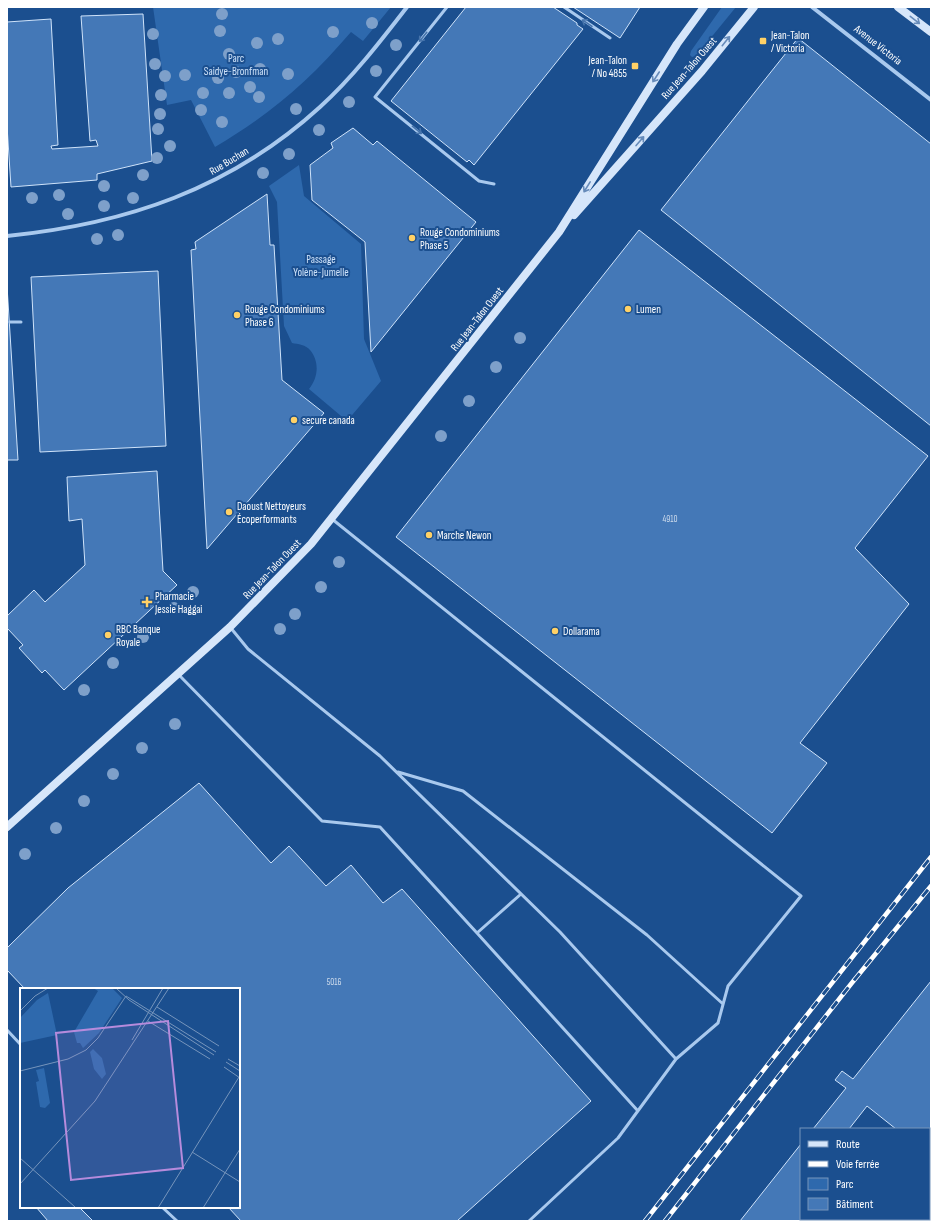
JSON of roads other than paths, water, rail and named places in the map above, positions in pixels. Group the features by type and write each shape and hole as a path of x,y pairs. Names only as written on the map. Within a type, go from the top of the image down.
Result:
{"main road":[{"name":"Rue Jean-Talon Ouest","path":"559,232 677,44 704,7"},
{"name":"Rue Jean-Talon Ouest","path":"7,827 264,595 332,520 559,232 702,72 754,7"},
{"path":"898,7 931,32"}],"street":[{"name":"Rue Buchan","path":"7,236 81,226 123,216 180,197 235,170 292,131 320,107 352,73 407,7"},
{"name":"Avenue Victoria","path":"812,7 931,100"}],"lane":[{"path":"447,7 375,97 479,181 494,184"},
{"path":"564,7 610,38"},
{"path":"10,322 22,322"},
{"path":"332,520 801,896 728,986 718,1023 676,1059 618,1138 529,1221"},
{"path":"230,627 248,649 380,756 560,932 676,1059"},
{"path":"177,674 322,821 380,827 638,1111"},
{"path":"396,772 463,791 647,935 723,1004"},
{"path":"477,933 521,894"},
{"path":"7,1030 20,1044"},
{"path":"163,1208 178,1221"}],"railway":[{"path":"645,1221 931,857"},
{"path":"665,1221 851,984 931,886"}],"place":[{"name":"Jean-Talon / Victoria","path":"763,41"},
{"name":"Jean-Talon / No 4855","path":"635,66"},
{"name":"Rouge Condominiums Phase 5","path":"412,238"},
{"name":"Lumen","path":"628,309"},
{"name":"Rouge Condominiums Phase 6","path":"237,315"},
{"name":"secure canada","path":"294,420"},
{"name":"Daoust Nettoyeurs Écoperformants","path":"229,512"},
{"name":"Marche Newon","path":"429,535"},
{"name":"Pharmacie Jessie Haggai","path":"147,602"},
{"name":"Dollarama","path":"555,631"},
{"name":"RBC Banque Royale","path":"108,635"}],"park label":[{"name":"Parc Saidye-Bronfman","path":"236,64"},
{"name":"Passage Yolène-Jumelle","path":"321,265"}]}
